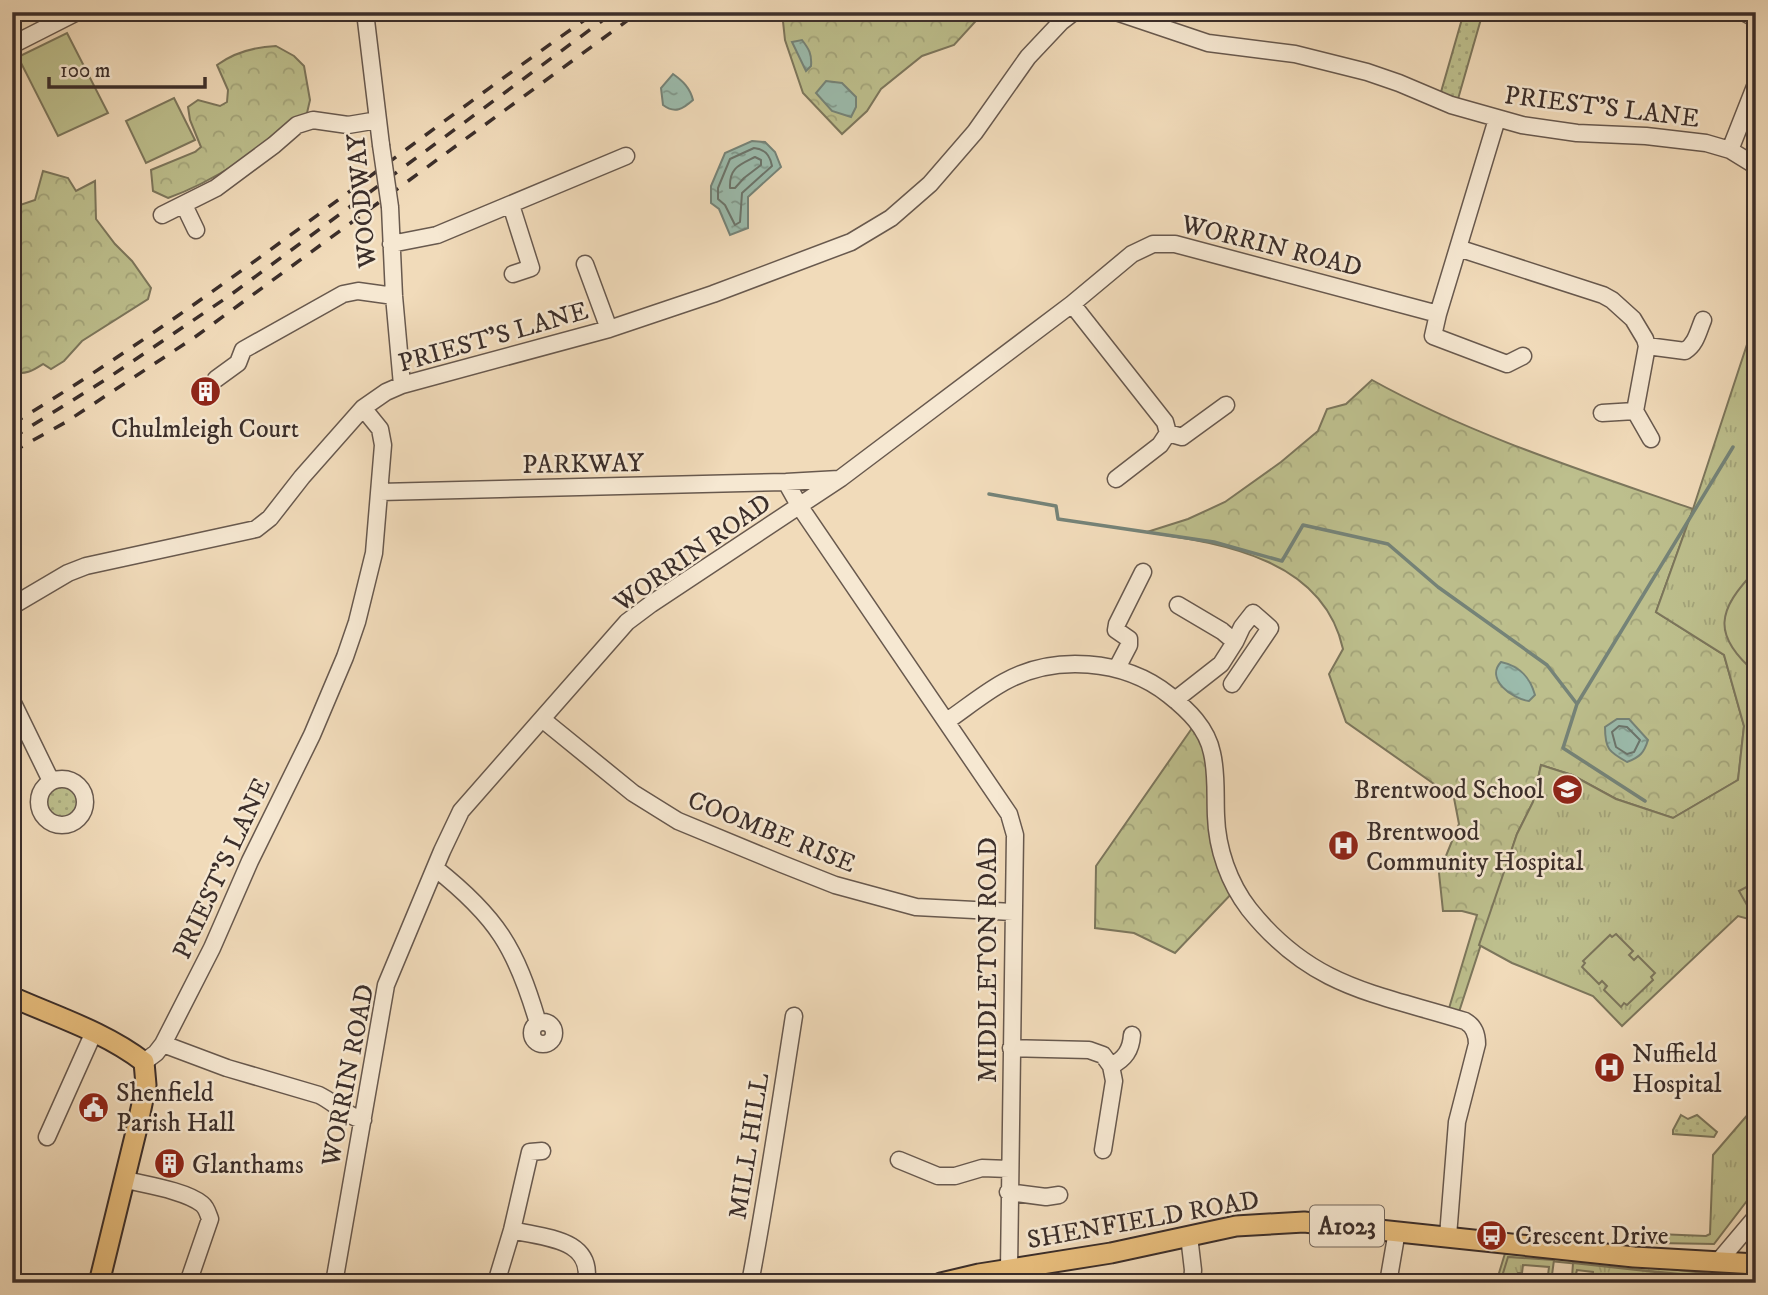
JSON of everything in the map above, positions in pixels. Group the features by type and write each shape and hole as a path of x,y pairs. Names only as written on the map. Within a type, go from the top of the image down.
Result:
{"main road":[{"path":"12,997 94,1032 144,1062 146,1085 126,1180 99,1283"},
{"name":"SHENFIELD ROAD","path":"942,1283 1111,1253 1236,1226 1293,1222 1634,1257 1756,1264"}],"street":[{"path":"12,45 77,12"},
{"name":"WOODWAY","path":"365,12 390,207 402,385"},
{"name":"PRIEST'S LANE","path":"144,1062 163,1044 212,948 250,861 312,735 357,622 374,553 383,445 380,429 363,408 402,385 609,329 713,294 852,242 910,203 950,162 975,132 1028,57 1074,12"},
{"path":"1743,12 1756,19"},
{"name":"PRIEST'S LANE","path":"1125,13 1184,37 1208,43 1295,54 1367,72 1451,105 1497,119 1577,133 1646,136 1696,142 1730,150 1756,166"},
{"path":"1730,150 1756,83"},
{"path":"1497,119 1458,248 1432,312 1433,336 1507,364 1523,356"},
{"path":"162,215 216,188 297,125 313,120 348,125 378,120"},
{"path":"391,244 437,235 626,156"},
{"path":"184,205 196,230"},
{"path":"511,205 531,268 513,274"},
{"name":"WORRIN ROAD","path":"334,1283 386,985 435,868 461,811 627,622 841,478 1072,304 1132,254 1153,244 1175,244 1432,312"},
{"path":"1458,248 1603,295 1633,319 1647,346 1635,411 1651,439"},
{"path":"585,264 609,329"},
{"path":"216,379 238,363 243,350 343,294 358,291 394,296"},
{"path":"1072,304 1165,422 1167,433 1160,445 1116,479"},
{"path":"1647,346 1685,352 1691,347 1703,320"},
{"path":"1167,433 1182,437 1226,405"},
{"path":"12,606 68,573 86,566 256,529 270,518 363,408"},
{"path":"1602,413 1635,411"},
{"name":"PARKWAY","path":"380,492 786,482 841,478"},
{"path":"786,482 800,507"},
{"name":"MIDDLETON ROAD","path":"800,507 1009,814 1015,835 1009,1269"},
{"path":"1117,668 1129,645 1129,639 1116,630 1117,624 1143,572"},
{"path":"1178,605 1222,631 1235,642"},
{"path":"1175,700 1221,664 1253,613 1270,628 1232,684"},
{"path":"947,721 1006,681 1038,670 1070,665 1117,668 1160,688 1197,721 1212,750 1220,849 1232,882 1248,908 1274,937 1301,961 1337,982 1465,1021 1471,1025 1477,1036 1457,1122 1448,1236"},
{"path":"12,701 51,781"},
{"name":"COOMBE RISE","path":"542,719 633,793 678,821 782,864 846,889 916,907 1013,912"},
{"path":"435,868 483,911 508,942 526,981 538,1023"},
{"name":"MILL HILL","path":"750,1283 765,1207 773,1137 794,1016"},
{"path":"47,1137 94,1032"},
{"path":"1111,1066 1127,1053 1132,1035"},
{"path":"163,1044 227,1068 319,1095 353,1118 363,1120"},
{"path":"1011,1048 1089,1050 1103,1055 1111,1066 1114,1082 1103,1150"},
{"path":"496,1283 533,1147"},
{"path":"900,1160 938,1176 982,1168 1009,1169"},
{"path":"126,1180 180,1195 201,1203 207,1210 210,1219 188,1283"},
{"path":"1008,1192 1046,1197 1059,1195"},
{"path":"1718,1262 1756,1217"},
{"path":"512,1230 573,1245 584,1257 588,1270 586,1283"},
{"path":"1388,1283 1397,1231"},
{"path":"1189,1236 1192,1283"}],"green space":[{"path":"782,12 984,12 954,45 922,56 881,89 867,111 842,134 803,93 785,40"},
{"path":"1464,12 1483,12 1456,106 1439,99"},
{"path":"67,33 108,113 58,136 18,57"},
{"path":"276,46 294,56 304,66 310,100 307,113 241,161 206,181 168,198 153,191 151,170 201,147 190,120 188,107 198,100 220,106 227,102 228,90 217,65 245,51"},
{"path":"174,98 195,140 146,163 126,121"},
{"path":"43,171 68,178 76,191 95,181 96,219 151,288 148,299 82,341 64,361 51,369 43,364 29,372 17,373 12,372 12,225 20,205 35,200"},
{"name":"Brentwood School","path":"1756,317 1756,931 1749,919 1738,916 1622,1026 1593,996 1512,963 1479,945 1517,834 1533,802 1541,765 1572,775 1616,799 1673,818 1738,780 1744,726 1724,655 1656,612"},
{"path":"1372,380 1489,435 1693,509 1656,612 1724,655 1744,726 1738,780 1673,818 1616,799 1572,775 1541,765 1533,802 1517,834 1457,1018 1447,1015 1477,915 1462,911 1443,911 1439,873 1459,824 1454,798 1346,722 1329,674 1343,649 1332,619 1315,594 1266,561 1207,543 1147,532 1188,519 1225,502 1281,462 1318,431 1327,409 1346,404"},
{"path":"1756,570 1756,673 1732,646 1724,622 1733,598"},
{"path":"1197,721 1205,735 1216,819 1236,889 1175,953 1134,933 1095,928 1096,866"},
{"path":"62,783 76,788 81,802 76,816 62,821 48,816 43,802 48,788"},
{"path":"1756,882 1756,921 1739,891"},
{"path":"1616,934 1633,951 1629,955 1634,960 1638,956 1655,973 1651,977 1653,980 1627,1005 1624,1003 1621,1007 1604,990 1607,986 1602,981 1599,984 1582,967 1585,963 1583,961 1610,935 1612,937"},
{"path":"1756,1105 1756,1189 1714,1244 1657,1243 1658,1234 1710,1234 1713,1155"},
{"path":"1681,1115 1688,1119 1697,1115 1717,1132 1714,1137 1673,1134"},
{"path":"1506,1250 1756,1279 1756,1283 1700,1283 1700,1276 1509,1257 1500,1283 1496,1283"},
{"path":"1508,1257 1554,1260 1552,1275 1548,1275 1549,1267 1523,1265 1522,1273 1518,1273 1516,1281 1521,1283 1500,1283"},
{"path":"1573,1263 1700,1277 1700,1283 1630,1275 1629,1283 1625,1283 1625,1275 1614,1274 1614,1281 1593,1279 1593,1272 1577,1270 1575,1278 1572,1278"}],"water":[{"path":"802,40 811,58 811,66 806,71 792,42"},
{"path":"673,74 686,85 693,100 675,110 663,105 661,88"},
{"path":"826,81 842,83 856,97 856,107 851,117 832,111 816,93"},
{"path":"752,141 765,142 775,152 781,167 748,197 748,228 730,235 719,209 711,203 711,186 725,153"},
{"path":"1501,662 1519,669 1527,678 1535,695 1529,701 1508,692 1498,681 1497,668"},
{"path":"1617,719 1629,719 1648,740 1641,754 1627,762 1607,745 1605,727"}],"waterway":[{"path":"1645,801 1563,748 1577,704 1733,447"},
{"path":"989,494 1056,506 1058,519 1214,542 1282,561 1303,525 1388,544 1438,587 1547,665 1577,704"}],"railway":[{"path":"12,424 162,327 596,12"},
{"path":"12,438 105,380 229,296 614,12"},
{"path":"12,452 66,422 195,337 639,12"}],"place":[{"name":"Chulmleigh Court","path":"205,392"},
{"name":"Brentwood School","path":"1567,789"},
{"name":"Brentwood Community Hospital","path":"1343,846"},
{"name":"Nuffield Hospital","path":"1609,1068"},
{"name":"Shenfield Parish Hall","path":"93,1107"},
{"name":"Glanthams","path":"169,1164"},
{"name":"Crescent Drive","path":"1492,1235"}]}
